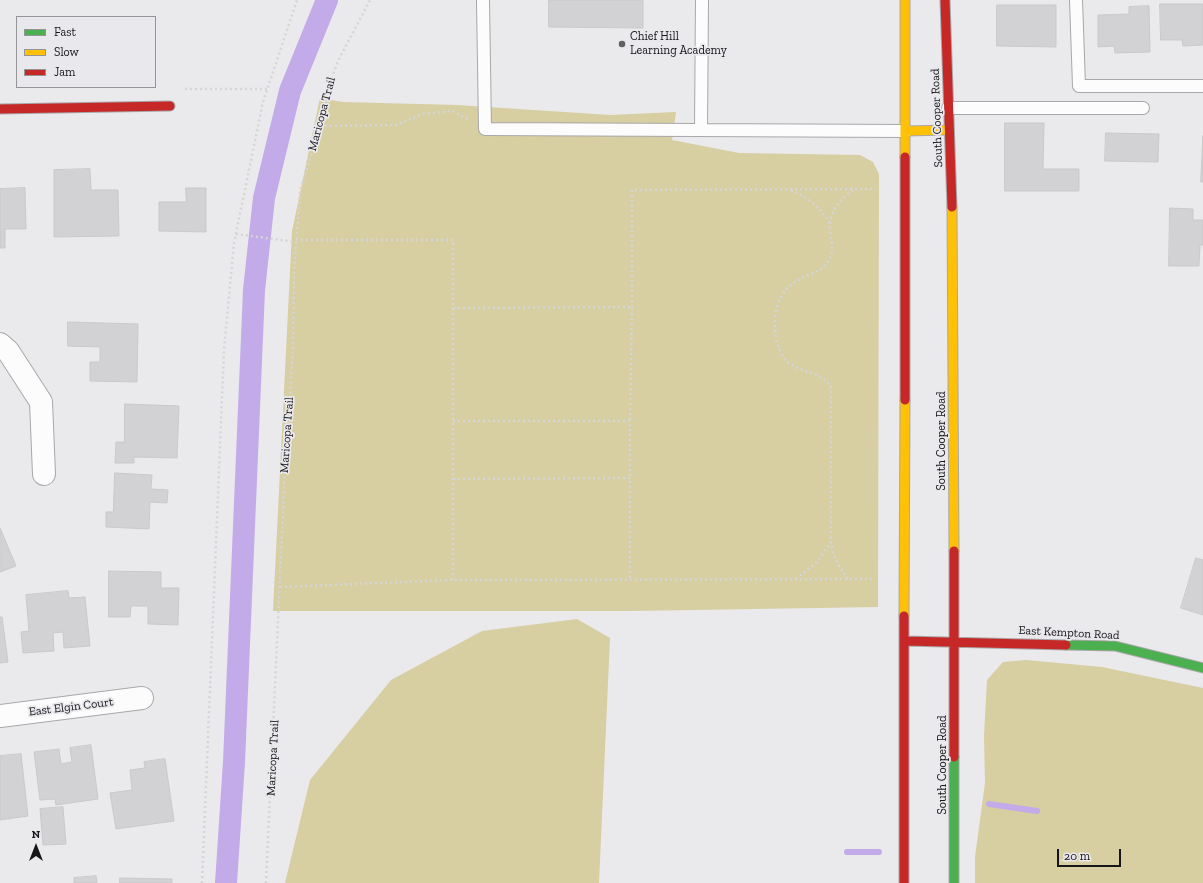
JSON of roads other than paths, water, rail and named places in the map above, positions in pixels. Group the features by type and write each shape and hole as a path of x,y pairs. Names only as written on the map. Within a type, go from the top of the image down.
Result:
{"main road":[{"path":"904,883 905,0"},
{"name":"South Cooper Road","path":"945,0 954,396 954,883"},
{"path":"0,109 170,106"},
{"path":"906,131 949,130"},
{"name":"East Kempton Road","path":"905,641 1115,646 1203,668"}],"street":[{"path":"0,344 8,351 42,402 44,474"},
{"name":"East Elgin Court","path":"0,716 142,698"}],"lane":[{"path":"482,0 485,129 906,131"},
{"path":"702,0 702,129"},
{"path":"1076,0 1078,86 1203,86"},
{"path":"948,108 1143,108"}],"waterway":[{"path":"226,883 234,762 254,290 264,198 290,91 327,0"},
{"path":"989,804 1037,811"},
{"path":"847,852 879,852"}],"place":[{"name":"Chief Hill Learning Academy","path":"622,44"}]}
